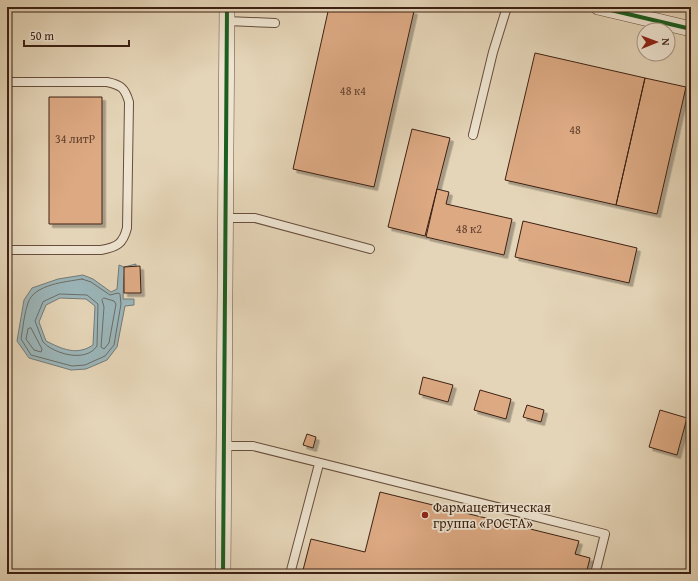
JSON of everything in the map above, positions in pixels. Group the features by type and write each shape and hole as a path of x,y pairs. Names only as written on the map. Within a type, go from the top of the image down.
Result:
{"street":[{"path":"598,7 691,29"},
{"path":"223,574 227,14"}],"lane":[{"path":"473,135 507,7"},
{"path":"227,14 275,23"},
{"path":"7,82 113,83 119,84 126,91 129,102 127,228 124,239 114,247 101,250 7,250"},
{"path":"226,218 255,218 370,249"},
{"path":"224,446 254,446 319,464 605,534 595,574"},
{"path":"290,574 319,464"}],"water":[{"path":"136,264 136,273 124,275 123,299 134,299 134,305 125,306 117,347 107,360 86,369 71,370 29,358 17,341 24,300 32,288 58,279 83,275 93,279 111,292 117,289 119,265 124,267","holes":["60,298 86,299 95,306 93,345 75,351 58,347 46,341 39,322 46,305"]}],"building":[{"path":"329,7 397,7 414,11 374,187 293,169"},
{"path":"535,53 645,78 616,205 505,180"},
{"path":"645,78 686,87 657,214 616,205"},
{"path":"49,97 102,97 102,224 49,224"},
{"path":"412,129 450,138 425,236 388,227"},
{"path":"437,189 449,192 446,204 512,219 504,255 426,237"},
{"path":"523,221 637,248 629,283 515,257"},
{"path":"140,266 141,293 124,293 124,267"},
{"path":"423,377 453,385 448,402 419,394"},
{"path":"480,390 511,399 506,419 474,410"},
{"path":"527,405 544,410 541,422 523,417"},
{"path":"660,410 687,418 677,455 649,447"},
{"path":"307,434 316,437 313,448 303,445"},
{"name":"Фармацевтическая группа «РОСТА»","path":"380,492 579,541 575,554 590,558 586,574 302,574 311,539 365,552"}],"cycle path":[{"path":"223,574 227,7"},
{"path":"598,7 691,29"}],"place":[{"name":"Фармацевтическая группа «РОСТА»","path":"425,515"}]}
